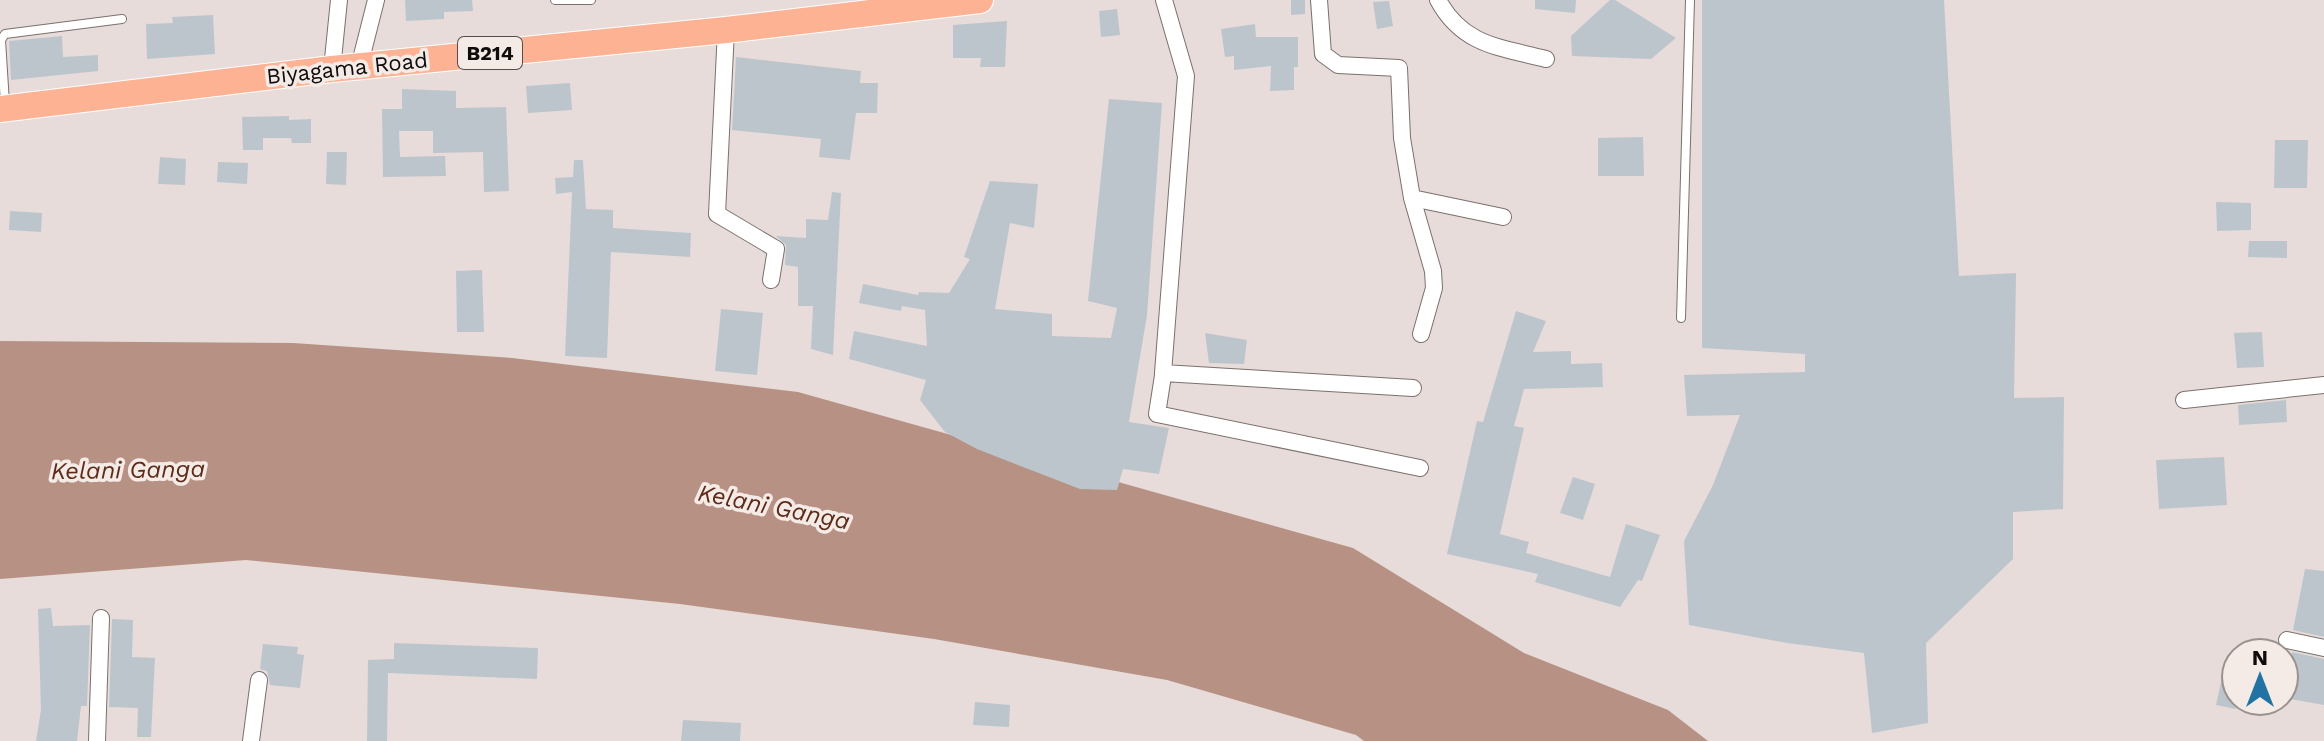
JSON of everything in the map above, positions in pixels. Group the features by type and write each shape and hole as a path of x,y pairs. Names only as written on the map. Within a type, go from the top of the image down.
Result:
{"main road":[{"name":"Biyagama Road","path":"3,108 332,69 726,30 878,6 980,0"}],"street":[{"path":"332,69 339,0"},
{"path":"359,67 376,0"},
{"path":"1164,0 1186,76 1164,369 1157,414 1420,468"},
{"path":"1319,0 1323,54 1338,65 1399,68 1402,138 1412,198 1433,271 1434,288 1421,334"},
{"path":"1438,0 1449,19 1477,41 1546,59"},
{"path":"726,30 717,214 776,249 771,280"},
{"path":"1412,198 1503,217"},
{"path":"1164,369 1163,373 1413,388"},
{"path":"2184,400 2324,385"},
{"path":"97,741 101,618"},
{"path":"2300,643 2324,648"},
{"path":"251,741 259,680"}],"lane":[{"path":"555,0 591,0"},
{"path":"1681,318 1690,0"},
{"path":"3,108 1,40 5,34 122,19"}],"water":[{"name":"Kelani Ganga","path":"0,341 293,343 512,358 798,392 1353,548 1524,653 1668,710 1708,741 1364,741 1356,735 1167,680 934,639 680,604 246,560 0,579"}],"building":[{"path":"405,0 472,0 473,11 444,12 444,19 406,21"},
{"path":"1291,0 1305,0 1305,14 1291,15"},
{"path":"1535,0 1576,0 1575,13 1535,9"},
{"path":"1610,0 1615,0 1676,38 1651,59 1572,56 1571,36"},
{"path":"1702,0 1944,0 1959,276 2016,273 2014,398 2064,397 2063,509 2013,512 2013,559 1926,643 1928,723 1872,733 1864,653 1689,625 1684,541 1713,485 1740,415 1687,416 1684,375 1805,372 1805,354 1702,348"},
{"path":"1389,1 1393,26 1377,29 1373,2"},
{"path":"1117,9 1120,35 1101,37 1099,11"},
{"path":"213,15 215,54 147,59 146,24 173,23 172,17"},
{"path":"1007,21 1005,67 980,67 981,58 953,58 953,25"},
{"path":"1255,24 1256,37 1298,37 1294,90 1270,91 1271,66 1234,70 1234,56 1225,57 1221,29"},
{"path":"62,36 63,57 98,55 98,71 11,80 9,41"},
{"path":"736,57 861,71 860,83 878,83 877,113 856,113 850,160 819,157 821,139 732,130"},
{"path":"570,83 572,110 528,113 526,86"},
{"path":"402,89 456,91 456,108 506,107 509,191 484,192 483,152 433,153 433,131 399,131 400,157 445,156 446,176 383,177 382,109 402,109"},
{"path":"1109,99 1162,103 1147,315 1129,422 1169,428 1159,474 1123,469 1117,490 1080,489 977,449 945,432 920,400 926,380 849,359 854,331 927,346 925,310 902,306 901,311 859,303 863,284 918,295 919,292 949,293 970,259 964,257 990,181 1038,184 1034,228 1010,223 995,309 1052,314 1052,336 1111,338 1117,308 1088,301"},
{"path":"289,116 289,120 311,119 311,143 292,143 291,138 263,138 263,150 243,150 242,117"},
{"path":"1643,137 1644,176 1598,176 1598,138"},
{"path":"2275,140 2308,140 2307,188 2274,188"},
{"path":"327,152 347,152 346,185 326,184"},
{"path":"160,157 186,159 185,185 158,184"},
{"path":"574,160 583,160 586,209 613,210 613,228 691,233 690,257 611,252 607,358 565,356 572,192 556,194 555,178 573,177"},
{"path":"218,162 248,163 247,184 217,182"},
{"path":"832,192 841,193 833,355 811,349 813,306 798,306 798,267 785,265 786,245 776,236 806,238 806,219 828,220"},
{"path":"2216,202 2251,203 2251,230 2217,231"},
{"path":"10,211 42,213 41,232 9,230"},
{"path":"2249,241 2287,241 2287,258 2248,257"},
{"path":"482,270 484,332 457,332 456,271"},
{"path":"721,309 763,313 757,375 715,371"},
{"path":"1516,311 1546,321 1533,352 1571,351 1571,364 1602,363 1603,387 1524,389 1514,426 1524,428 1500,534 1529,542 1526,553 1610,577 1626,524 1660,535 1642,581 1638,580 1620,607 1535,582 1538,574 1447,554 1477,421 1483,422"},
{"path":"2262,332 2264,367 2237,368 2234,333"},
{"path":"1205,333 1247,340 1244,364 1209,363"},
{"path":"2286,400 2287,422 2239,425 2238,405"},
{"path":"2224,457 2227,505 2159,509 2156,460"},
{"path":"1573,477 1595,484 1583,520 1560,513"},
{"path":"2305,569 2324,571 2324,637 2293,630"},
{"path":"51,608 53,626 90,625 87,706 81,706 77,741 36,741 41,710 38,609"},
{"path":"112,619 133,620 132,657 155,658 151,737 137,737 138,708 109,707"},
{"path":"394,643 538,648 537,679 388,673 387,741 367,741 368,660 394,659"},
{"path":"263,644 298,647 297,654 304,655 300,688 270,685 267,671 260,669"},
{"path":"2300,654 2324,659 2324,705 2300,701"},
{"path":"975,702 1010,705 1009,727 973,725"},
{"path":"683,720 741,723 740,741 681,741"}]}
